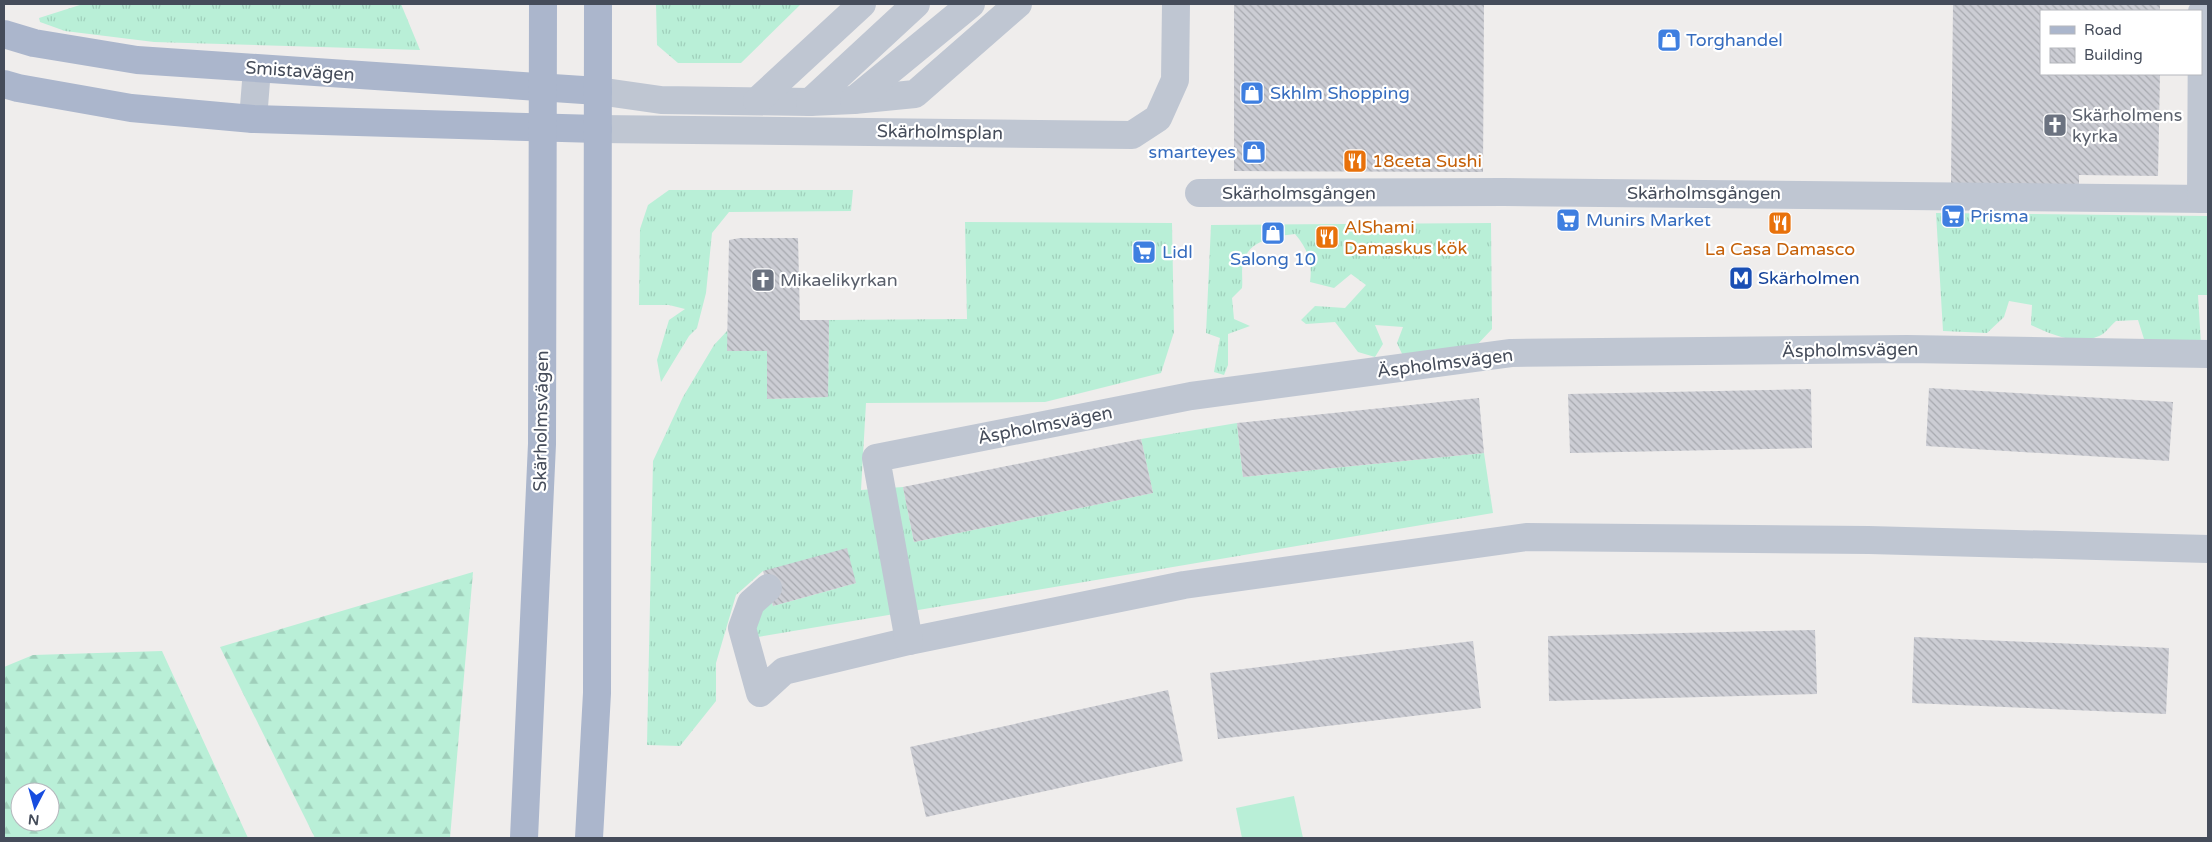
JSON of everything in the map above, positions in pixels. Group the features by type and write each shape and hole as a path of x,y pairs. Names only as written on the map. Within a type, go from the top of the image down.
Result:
{"main road":[{"name":"Skärholmsvägen","path":"524,838 542,459 543,4"},
{"path":"589,838 597,693 598,4"},
{"name":"Smistavägen","path":"4,34 34,43 138,60 598,90"},
{"path":"4,84 131,108 254,119 598,129"}],"street":[{"path":"758,101 862,4"},
{"path":"810,102 916,4"},
{"path":"854,100 971,4"},
{"path":"598,90 661,100 810,102 915,94 1018,4"},
{"name":"Skärholmsplan","path":"598,129 1132,135 1158,118 1175,80 1176,4"},
{"path":"2205,199 2202,12 2208,12"},
{"path":"254,119 257,69"},
{"name":"Skärholmsgången","path":"1199,193 1504,192 2205,199"},
{"name":"Äspholmsvägen","path":"909,641 876,458 1191,396 1511,353 1907,349 2208,354"},
{"path":"768,588 751,602 742,628 760,693 784,671 909,641 1184,585 1526,537 1869,540 2208,549"}],"green space":[{"path":"83,4 401,4 420,50 154,42 65,31 40,22 39,18"},
{"path":"656,4 801,4 741,63 678,63 657,45"},
{"path":"669,190 853,190 851,211 729,212 712,233 706,293 697,328 689,336 661,382 657,360 669,320 685,309 669,305 639,305 640,229 648,205"},
{"path":"1936,213 2208,216 2208,295 2198,295 2201,344 2165,343 2144,339 2138,320 2116,321 2101,335 2090,339 2064,338 2031,325 2032,305 2009,301 2004,317 1987,333 1943,331"},
{"path":"965,222 1172,223 1174,332 1161,373 1045,402 866,403 861,490 903,487 914,542 1153,493 1141,439 1237,423 1243,477 1484,453 1493,513 758,637 754,619 771,600 773,606 856,583 763,571 736,595 716,663 716,701 680,746 647,745 653,461 683,397 714,345 727,331 767,351 767,399 828,397 829,320 967,319"},
{"path":"1491,223 1492,329 1476,346 1403,356 1397,343 1403,327 1375,325 1383,344 1375,357 1358,352 1335,322 1306,324 1301,320 1315,306 1345,308 1366,285 1351,274 1334,288 1310,282 1310,262 1303,245 1295,234 1271,238 1256,244 1250,249 1242,267 1242,288 1232,298 1234,319 1250,326 1228,334 1228,365 1224,375 1214,372 1220,338 1206,333 1211,225"},
{"path":"473,572 450,838 315,838 220,647"},
{"path":"162,651 248,838 4,838 4,667 33,655"},
{"path":"1294,796 1303,838 1242,838 1236,808"}],"building":[{"path":"1234,4 1484,4 1483,172 1234,171"},
{"name":"Skärholmens kyrka","path":"1953,4 2160,4 2160,10 2040,10 2040,75 2160,75 2158,176 2079,175 2079,185 1951,183"},
{"name":"Mikaelikyrkan","path":"740,238 798,238 800,320 829,320 828,397 767,399 767,351 727,351 729,240"},
{"path":"1929,388 2173,402 2169,461 1926,446"},
{"path":"1811,389 1812,448 1570,453 1568,394"},
{"path":"1479,398 1484,453 1243,477 1237,423"},
{"path":"1141,439 1153,493 914,542 903,487"},
{"path":"847,548 856,583 773,606 763,571"},
{"path":"1815,630 1817,694 1549,701 1548,636"},
{"path":"1914,637 2169,648 2166,714 1912,703"},
{"path":"1473,641 1481,708 1218,739 1210,673"},
{"path":"1168,690 1183,761 926,817 910,747"}],"place":[{"name":"Torghandel","path":"1669,40"},
{"name":"Skhlm Shopping","path":"1252,93"},
{"name":"Skärholmens kyrka","path":"2055,125"},
{"name":"smarteyes","path":"1254,152"},
{"name":"18ceta Sushi","path":"1355,161"},
{"name":"Prisma","path":"1953,216"},
{"name":"Munirs Market","path":"1568,220"},
{"name":"La Casa Damasco","path":"1780,223"},
{"name":"Salong 10","path":"1273,233"},
{"name":"AlShami Damaskus kök","path":"1327,237"},
{"name":"Lidl","path":"1144,252"},
{"name":"Skärholmen","path":"1741,278"},
{"name":"Mikaelikyrkan","path":"763,280"}]}
